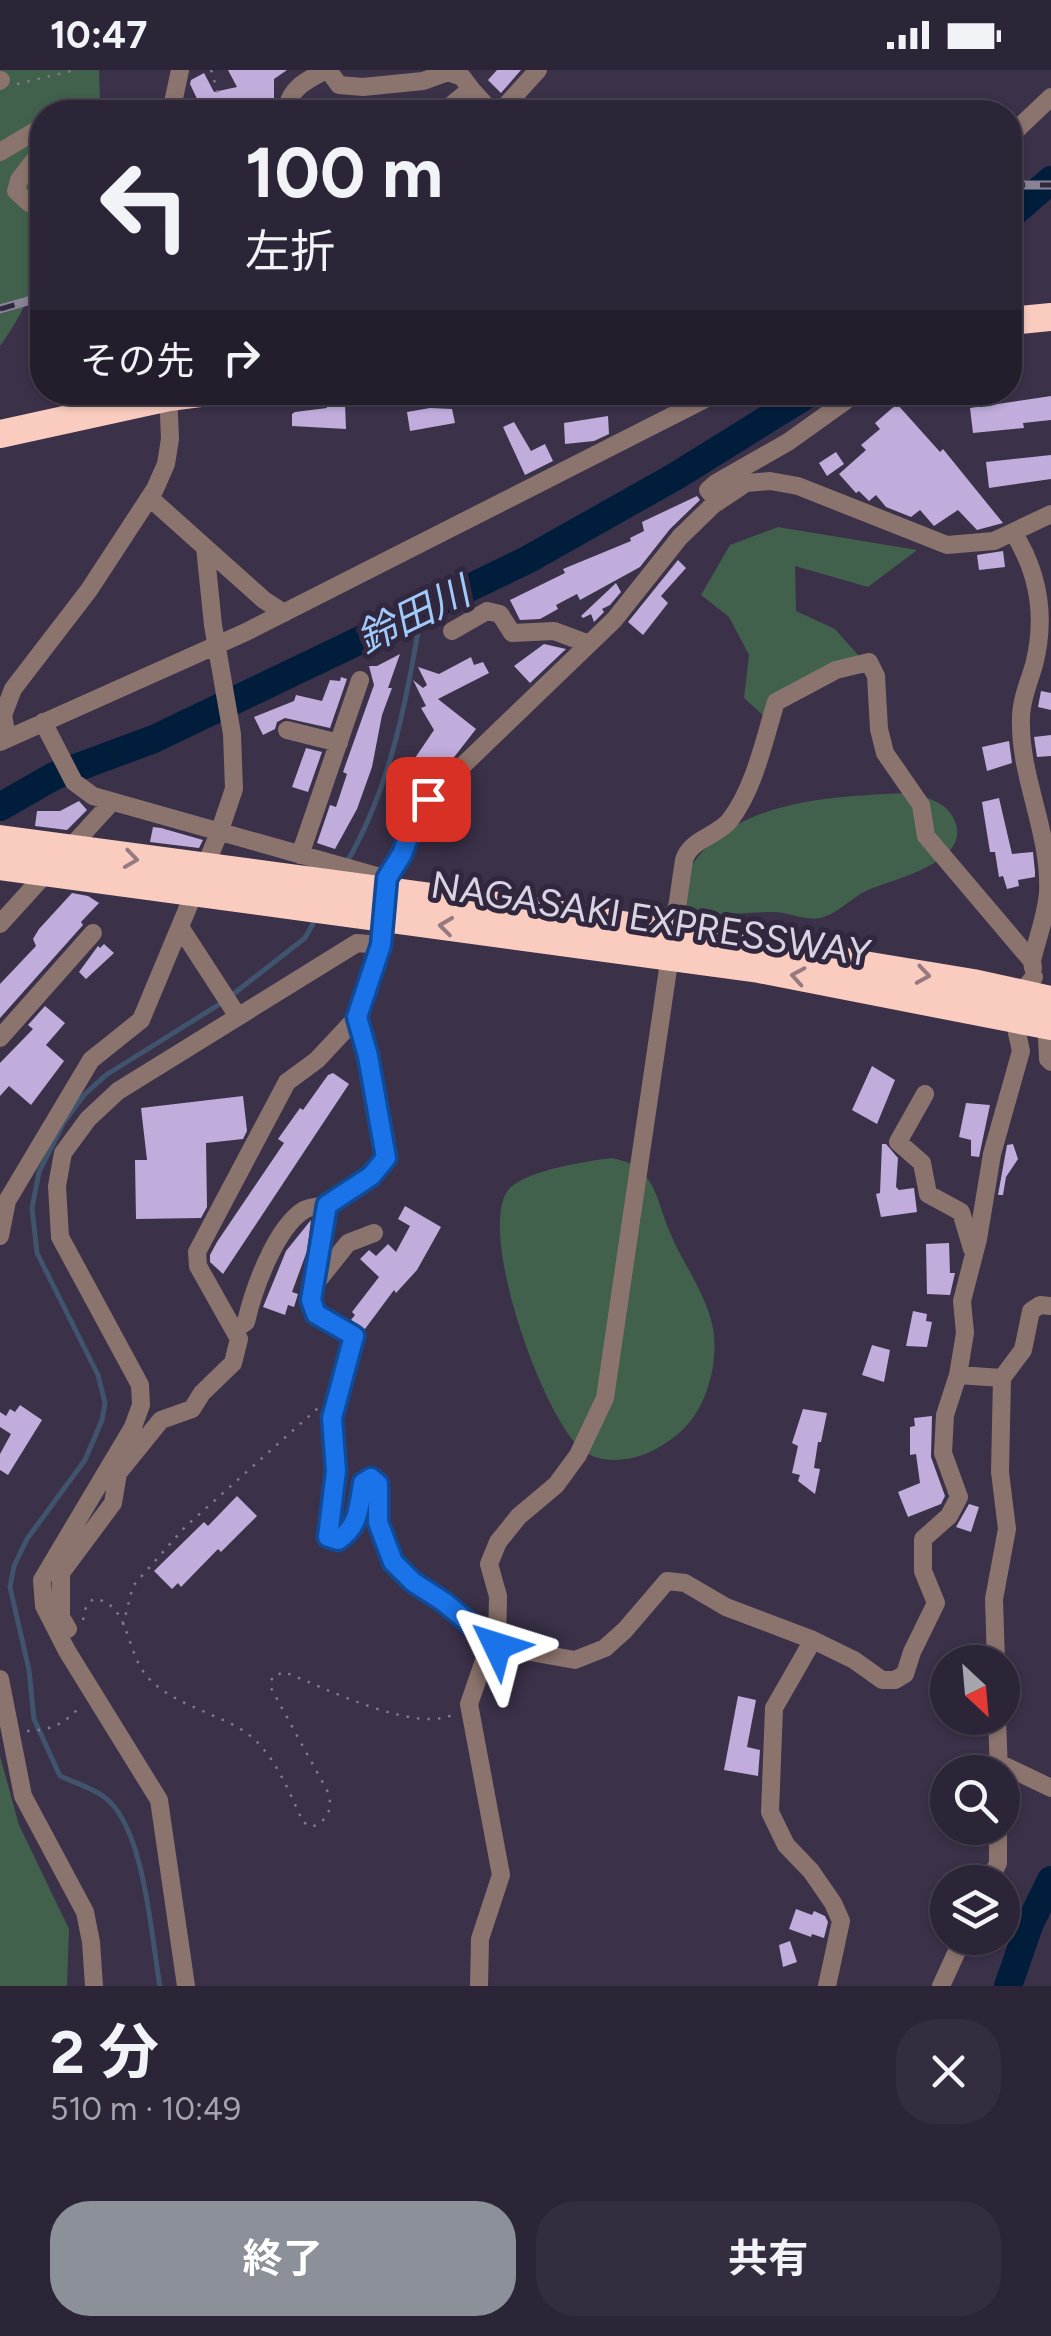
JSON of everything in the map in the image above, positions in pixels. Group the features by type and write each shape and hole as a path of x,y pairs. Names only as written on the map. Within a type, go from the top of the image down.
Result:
{"highway":[{"path":"1022,320 1051,317"},
{"path":"0,434 125,405"},
{"name":"NAGASAKI EXPRESSWAY","path":"0,839 546,926 759,969 968,995 1051,1026"},
{"name":"NAGASAKI EXPRESSWAY","path":"0,866 546,926"},
{"name":"NAGASAKI EXPRESSWAY","path":"968,995 1039,979"}],"street":[{"path":"174,100 180,70"},
{"path":"289,100 299,84 327,70 338,85 363,87 423,81 448,72 464,78 482,100"},
{"path":"511,100 538,70"},
{"path":"450,100 464,78"},
{"path":"1022,125 1051,97"},
{"path":"0,152 30,134"},
{"path":"30,166 16,191 30,202"},
{"path":"168,405 166,464 150,498 88,590 13,689 3,714 4,740 46,727 284,613 693,405"},
{"path":"718,502 708,490 716,483 788,442 840,405"},
{"path":"80,1650 61,1616 62,1573 113,1502 118,1473 128,1460 161,1420 192,1409 232,1363 239,1338 198,1266 197,1252 287,1082 317,1060 357,1017 381,945 387,878 428,799 614,620 680,538 746,482 798,486 947,545 994,541 1051,514"},
{"path":"150,498 264,600 284,613"},
{"path":"327,1205 311,1300 316,1314 354,1336 332,1418 336,1471 328,1537 338,1540 349,1533 356,1520 363,1483 371,1478 378,1484 378,1522 393,1562 497,1646 576,1660 605,1648 626,1630 667,1582 686,1582 726,1607 854,1660 882,1680 895,1680 905,1674 936,1603 922,1571 923,1539 949,1516 960,1497 944,1453 945,1415 958,1375 965,1333 962,1301 992,1154 1021,1051 1017,1033 1026,988 1039,979 1048,894 1047,868 1022,758 1020,713 1046,610 1028,554 1014,532"},
{"path":"0,1236 7,1201 91,1060 141,1020 220,833 234,789 232,734 213,625 205,547"},
{"path":"452,631 487,611 500,614 512,633 554,631 589,644"},
{"path":"479,1986 480,1939 500,1875 470,1704 486,1656 497,1646 498,1596 490,1564 498,1542 518,1516 556,1484 578,1455 605,1398 686,850 729,822 756,767 776,702 836,670 869,662 876,676 879,728 885,753 921,805 926,836 1039,979 1045,992 1049,1060"},
{"path":"300,855 360,680"},
{"path":"46,727 74,782 110,803 387,878"},
{"path":"294,736 339,743"},
{"path":"0,924 110,803"},
{"path":"180,927 234,1012"},
{"path":"0,1038 94,933"},
{"path":"186,1986 159,1800 67,1651 44,1606 42,1580 110,1468 141,1405 140,1385 60,1237 57,1186 63,1153 88,1119 118,1090 234,1012 357,943 381,945"},
{"path":"234,1330 246,1322 261,1269 304,1210 327,1205 371,1176 386,1158 357,1017"},
{"path":"925,1094 898,1142 922,1163 928,1194 960,1212 970,1234 973,1260"},
{"path":"313,1288 348,1243 374,1233"},
{"path":"995,1645 994,1599 1006,1529 1000,1472 1002,1378 1023,1350 1030,1311 1040,1305 1051,1306"},
{"path":"958,1375 1002,1378"},
{"path":"813,1640 774,1708 770,1812 786,1845 811,1871 840,1921 828,1986"},
{"path":"0,1679 23,1796 85,1912 94,1986"},
{"path":"1020,1776 1051,1788"},
{"path":"941,1986 955,1955"}],"path":[{"path":"0,81 20,85 75,70"},
{"path":"210,70 220,100"},
{"path":"337,1390 185,1527 133,1586 123,1626 144,1674 163,1690 242,1730 270,1756 303,1822 312,1828 324,1822 331,1807 330,1794 271,1688 272,1677 284,1672 416,1720 446,1719 470,1704"},
{"path":"29,1731 50,1730"}],"green space":[{"path":"0,70 99,70 100,100 30,100 30,291 0,346"},
{"path":"778,527 917,550 868,587 795,566 796,611 835,629 859,656 764,716 744,698 749,655 729,617 701,595 730,545"},
{"path":"907,793 948,810 956,824 957,838 951,850 925,868 866,891 825,917 813,919 779,912 706,915 666,908 701,853 737,825 808,802"},
{"path":"612,1158 638,1168 653,1188 707,1307 714,1334 709,1384 688,1424 650,1452 617,1460 585,1452 551,1405 518,1323 500,1240 501,1207 511,1187 545,1171"},
{"path":"0,1756 19,1825 69,1929 67,1986 0,1986"}],"building":[{"path":"228,70 287,70 274,79 274,100 198,100 190,84 204,73 214,92 237,87"},
{"path":"497,70 521,70 501,93 488,80"},
{"path":"1051,396 1051,420 1023,423 1024,428 973,433 970,408 1022,405 1022,400"},
{"path":"326,405 345,405 346,429 292,426 295,412 327,408"},
{"path":"898,405 940,452 943,449 1003,523 977,530 958,510 934,526 920,510 911,517 886,507 876,495 869,501 859,491 856,493 839,474 866,450 861,445 880,429 875,423"},
{"path":"452,409 455,423 410,431 407,412"},
{"path":"608,416 609,434 594,441 565,444 564,423"},
{"path":"514,422 531,451 545,444 553,461 525,475 503,427"},
{"path":"836,452 844,464 827,476 819,463"},
{"path":"1051,455 1051,479 989,488 986,462"},
{"path":"697,496 700,500 670,529 640,567 580,600 577,594 540,619 520,620 510,600 565,573 563,569 631,541 644,531 642,522"},
{"path":"1003,551 1005,567 979,570 977,555"},
{"path":"678,560 686,568 661,596 668,603 643,635 628,622"},
{"path":"616,583 621,592 594,622 591,614 581,616"},
{"path":"544,644 566,649 530,683 514,666"},
{"path":"400,654 388,688 392,688 382,715 372,767 357,809 335,849 317,843 330,805 336,807 347,774 343,772 374,685 369,666"},
{"path":"471,657 474,665 483,662 489,673 438,699 476,729 455,756 431,775 413,761 434,730 421,708 426,706 413,680 423,688 427,685 418,667 439,674"},
{"path":"341,677 347,679 330,728 285,718 263,735 254,717 294,701 296,695 322,701 330,680 340,681"},
{"path":"1041,691 1051,693 1051,710 1038,707"},
{"path":"1051,735 1051,756 1037,757 1034,737"},
{"path":"1009,741 1012,763 987,771 982,747"},
{"path":"306,748 322,752 308,792 292,787"},
{"path":"999,798 1012,854 1033,852 1035,872 1035,877 1018,880 1019,886 1007,889 1003,876 999,877 995,852 990,852 982,802"},
{"path":"79,801 87,810 67,830 35,826 37,811 60,811"},
{"path":"153,827 203,840 199,848 150,842"},
{"path":"72,893 99,903 0,1018 0,984 36,946 33,939 39,929"},
{"path":"104,944 114,953 86,979 79,972 98,946"},
{"path":"45,1006 65,1023 46,1045 64,1061 31,1105 9,1086 0,1096 0,1063 33,1029 28,1025"},
{"path":"872,1066 895,1080 877,1124 852,1110"},
{"path":"333,1073 349,1084 223,1274 210,1262 217,1242 284,1143 278,1139"},
{"path":"243,1096 247,1131 243,1139 206,1143 207,1207 201,1218 136,1219 135,1160 147,1160 141,1108"},
{"path":"966,1103 990,1105 979,1157 971,1156 971,1140 959,1137"},
{"path":"882,1144 898,1158 896,1187 914,1188 917,1212 881,1217 876,1194 880,1193"},
{"path":"1013,1144 1018,1159 1006,1177 1003,1195 998,1195 1007,1145"},
{"path":"405,1206 441,1227 417,1270 396,1293 394,1290 365,1329 351,1320 355,1315 352,1312 379,1277 360,1259 369,1250 376,1256 388,1244 396,1252 410,1226 398,1219"},
{"path":"311,1220 307,1251 292,1292 298,1294 294,1307 288,1305 285,1315 263,1307 286,1251"},
{"path":"949,1243 950,1273 955,1273 950,1295 927,1294 926,1244"},
{"path":"913,1311 927,1314 926,1321 932,1322 927,1347 906,1346"},
{"path":"872,1345 890,1350 884,1382 862,1375"},
{"path":"20,1405 42,1420 8,1475 0,1470 0,1454 11,1434 0,1427 0,1412 6,1416 10,1409 15,1412"},
{"path":"803,1409 827,1413 814,1468 820,1469 815,1494 798,1481 800,1475 792,1473 798,1446 792,1443"},
{"path":"932,1416 931,1457 945,1496 941,1504 908,1517 898,1492 920,1483 916,1454 910,1455 910,1427 915,1426 914,1418"},
{"path":"237,1496 257,1516 181,1587 178,1583 172,1589 154,1571"},
{"path":"969,1504 979,1507 971,1532 956,1527"},
{"path":"738,1696 756,1700 747,1747 760,1750 758,1776 724,1770"},
{"path":"796,1909 825,1916 828,1922 824,1938 789,1929"},
{"path":"790,1941 797,1962 783,1967 779,1945"}],"waterway":[{"name":"鈴田川","path":"1022,205 1051,180"},
{"name":"鈴田川","path":"0,807 54,776 154,739 527,560 676,476 790,405"},
{"path":"347,862 386,773 403,710 421,614"},
{"path":"232,995 305,938 315,920"},
{"path":"160,1986 144,1883 128,1831 117,1810 103,1796 60,1776 34,1719 29,1670 10,1587 14,1566 27,1539 85,1460 105,1403 98,1375 37,1253 32,1208 39,1172 64,1122 84,1095 106,1075 223,1002"},
{"path":"1008,1986 1030,1923 1051,1880"}],"railway":[{"path":"1022,185 1051,185"},
{"path":"0,309 30,300"}],"route":[{"path":"428,799 387,878 381,945 357,1017 386,1158 371,1176 327,1205 311,1300 316,1314 354,1336 332,1418 336,1471 326,1530 328,1537 338,1540 349,1533 356,1520 363,1483 371,1478 378,1484 378,1522 393,1562 497,1646"}]}
